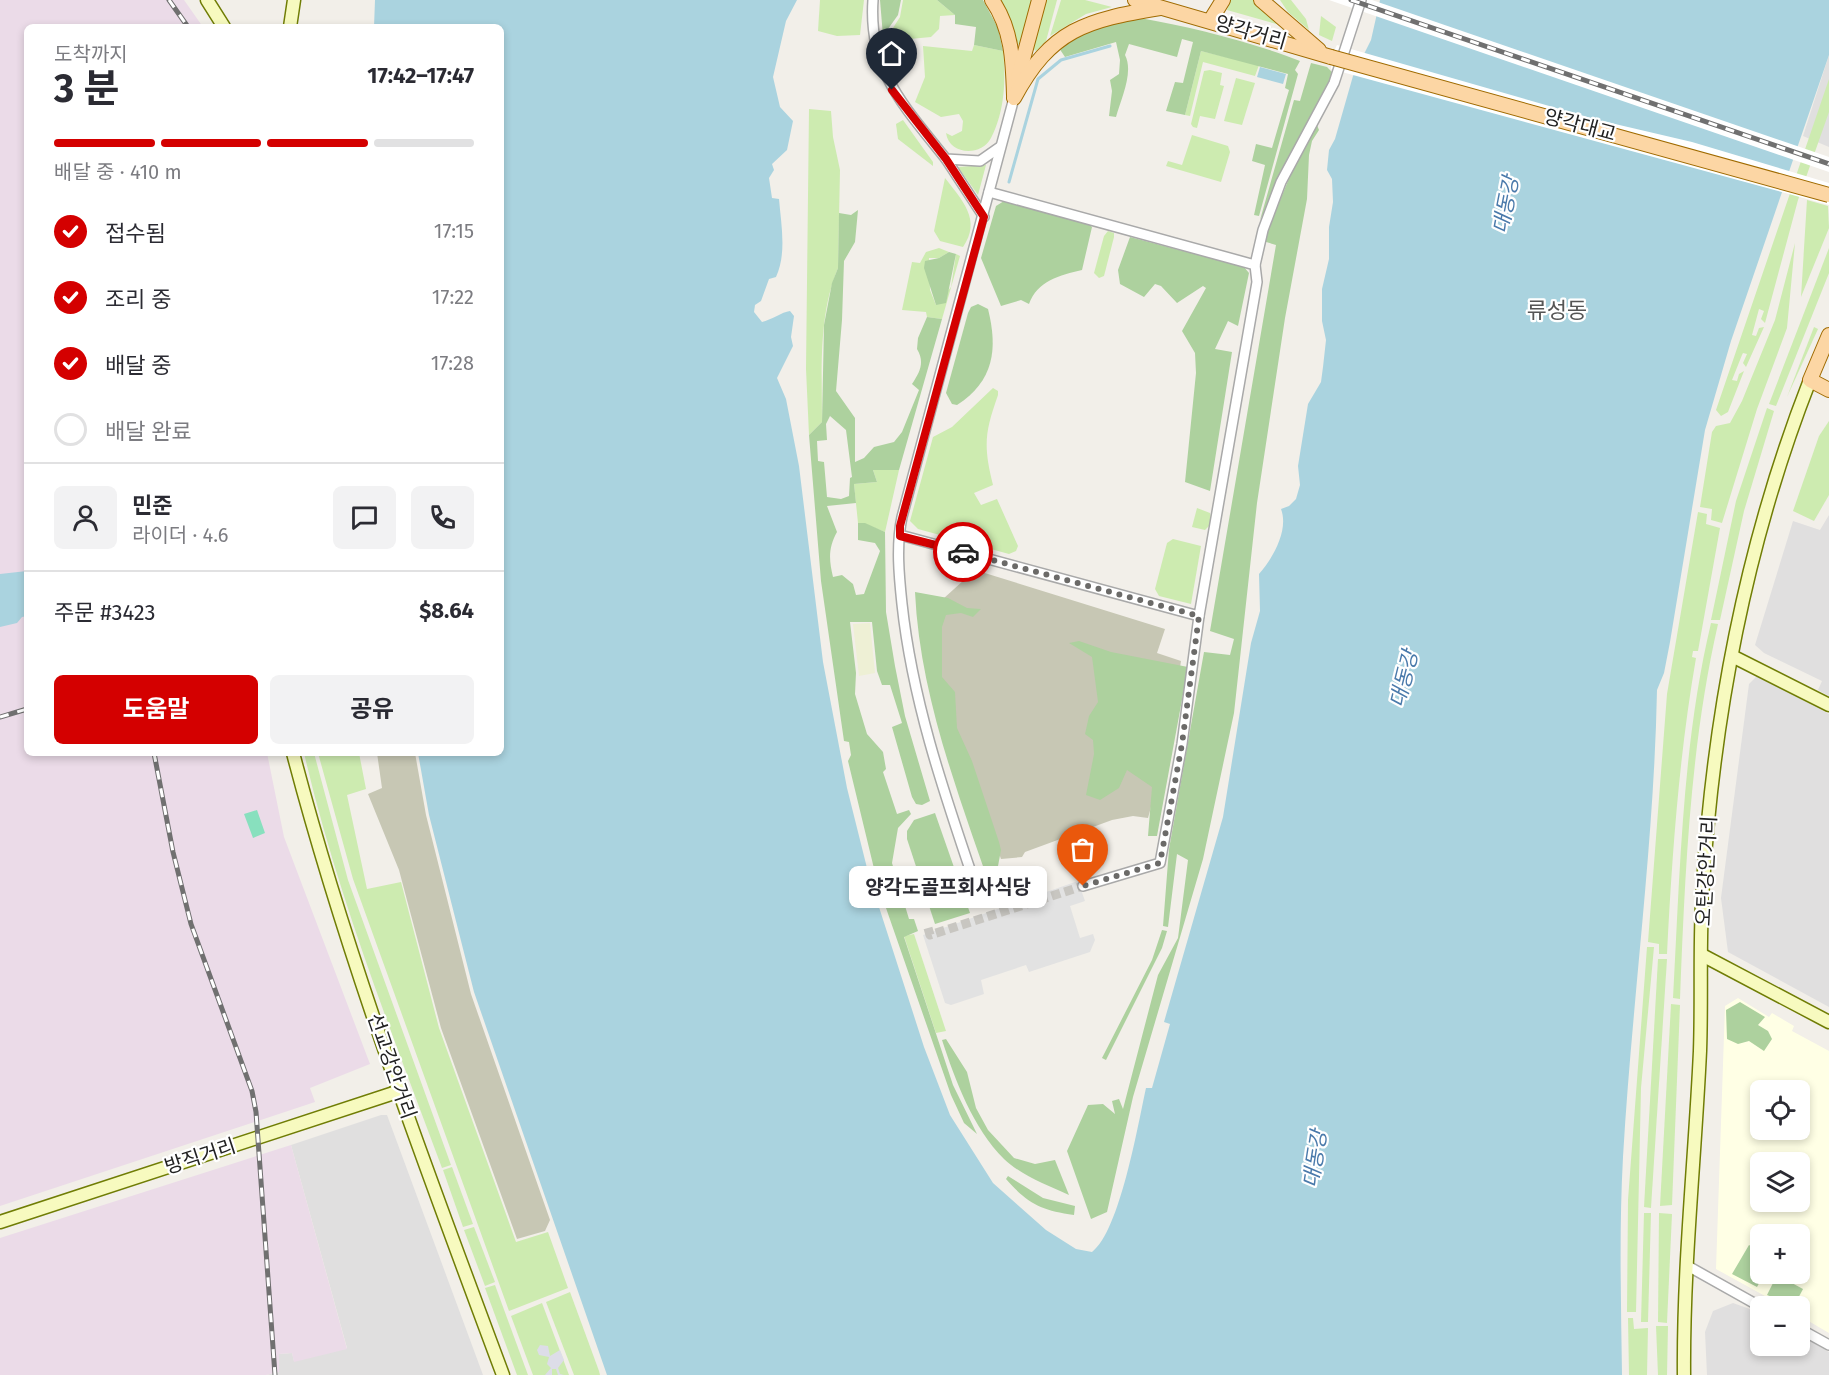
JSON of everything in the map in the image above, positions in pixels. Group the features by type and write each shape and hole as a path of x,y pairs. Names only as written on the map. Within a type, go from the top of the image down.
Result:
{"main road":[{"path":"207,0 222,24"},
{"path":"290,24 294,0"},
{"path":"992,0 1010,39 1013,56 1014,98"},
{"path":"1014,98 1039,0"},
{"name":"양각거리","path":"1135,0 1326,54"},
{"path":"1210,21 1223,0"},
{"path":"1261,0 1326,54"},
{"path":"1014,98 1041,56 1060,38 1080,27 1125,14 1166,8"},
{"name":"양각대교","path":"1326,54 1829,195"},
{"path":"1829,335 1823,368 1810,380 1829,390"},
{"name":"오탄강안거리","path":"1684,1375 1686,1265 1700,1050 1703,886 1710,799 1723,696 1775,476 1810,380"},
{"path":"1732,656 1829,705"},
{"name":"선교강안거리","path":"294,756 314,834 400,1091 503,1375"},
{"path":"1702,955 1829,1022"},
{"name":"방직거리","path":"0,1222 400,1091"}],"street":[{"path":"873,0 871,23 881,67 892,90 946,159 984,217"},
{"path":"1083,886 1160,863 1182,744 1199,616 1257,282 1255,265 1263,230 1281,182 1334,83 1361,0"},
{"path":"981,902 918,702 905,629 899,565 900,536 902,518 1014,98"},
{"path":"946,159 980,161 1000,147"},
{"path":"989,192 1255,265"},
{"path":"900,536 1199,616"},
{"path":"1686,1265 1750,1301"},
{"path":"1810,1335 1829,1345"}],"shaded area":[{"path":"0,0 184,0 201,24 24,24 24,756 268,756 284,837 370,1064 310,1088 315,1102 0,1206"},
{"path":"1829,55 1829,147 1803,136"},
{"path":"1829,515 1829,696 1818,690 1822,681 1764,653 1755,645 1793,521 1820,530"},
{"path":"975,570 1165,629 1157,653 1181,661 1169,741 1148,818 1133,816 1112,820 1025,852 1022,857 1001,859 928,646 943,599"},
{"path":"870,623 875,673 859,676 853,624"},
{"path":"1757,676 1829,714 1829,1007 1728,952 1721,898 1749,684"},
{"path":"377,756 416,756 426,815 471,994 550,1220 545,1231 517,1239 441,1028 399,870 368,794 382,788"},
{"path":"1078,881 1085,901 1070,906 1080,938 1093,934 1095,940 1090,952 1029,972 1026,965 981,980 984,994 951,1005 945,1003 923,935"},
{"path":"1738,998 1769,1017 1772,1013 1794,1026 1792,1031 1829,1051 1829,1333 1810,1322 1810,1296 1765,1296 1716,1269 1725,1006"},
{"path":"387,1115 483,1375 266,1375 279,1372 279,1354 292,1353 294,1361 347,1348 291,1145"},
{"path":"291,1145 347,1349 294,1362 292,1353 279,1354 279,1372 266,1375 0,1375 0,1238"},
{"path":"1733,1303 1750,1309 1750,1356 1810,1356 1810,1341 1829,1352 1829,1375 1707,1375 1705,1332 1713,1311"},
{"path":"540,1345 548,1346 550,1356 560,1350 564,1360 558,1368 560,1374 564,1375 558,1375 556,1369 552,1369 552,1375 545,1375 551,1368 547,1364 549,1357 539,1355 537,1350"}],"green space":[{"path":"820,0 864,0 860,35 837,36 818,31"},
{"path":"880,0 901,0 898,15 883,36"},
{"path":"903,0 937,0 955,15 940,16 939,29 931,37 889,41 886,39 900,17"},
{"path":"937,0 983,0 998,28 1003,51 974,45 976,27 955,24 955,15"},
{"path":"1001,0 1034,0 1020,45 1018,44"},
{"path":"1044,0 1057,0 1046,41 1036,51 1032,48"},
{"path":"1061,0 1085,0 1112,7 1086,14 1050,36"},
{"path":"1231,0 1254,0 1287,27 1227,10"},
{"path":"1280,0 1291,0 1306,19 1309,30 1288,12"},
{"path":"1321,16 1336,27 1332,41 1319,35"},
{"path":"1140,18 1221,36 1300,61 1295,70 1298,74 1259,216 1254,215 1265,165 1252,161 1256,144 1272,148 1289,90 1285,88 1288,74 1201,51 1185,115 1166,111 1175,82 1183,83 1193,42 1182,39 1177,57 1129,44 1125,55 1128,69 1126,86 1116,117 1109,116 1112,91 1110,80 1119,74 1120,60 1116,42 1065,57 1059,48 1090,30"},
{"path":"974,45 1003,51 1003,95 996,128 991,138 980,148 966,151 953,146 946,133 952,136 962,131 963,121 959,114 941,117 915,102 925,77 923,46 972,51"},
{"path":"1201,51 1259,65 1255,76 1203,62 1190,116 1185,115"},
{"path":"1311,63 1327,67 1333,73 1331,85 1260,220 1294,100 1300,101"},
{"path":"1204,71 1222,73 1220,85 1224,86 1215,119 1200,116 1197,128 1193,127 1191,124"},
{"path":"1236,78 1255,83 1242,125 1224,121"},
{"path":"1829,79 1829,112 1798,200 1765,323 1761,319 1764,311 1759,309 1752,335 1756,336 1759,328 1764,327 1746,367 1743,363 1747,354 1742,355 1732,380 1737,381 1739,374 1744,371 1728,412 1721,416 1716,410"},
{"path":"809,109 831,111 833,137 840,170 838,268 827,305 822,344 822,422 809,435 806,369"},
{"path":"903,120 933,162 933,166 898,139 896,124"},
{"path":"1317,125 1319,130 1312,141 1309,155 1307,199 1285,318 1257,503 1234,713 1203,859 1133,1097 1107,1212 1091,1219 1067,1151 1088,1105 1103,1104 1115,1114 1112,1101 1119,1099 1123,1109 1158,975 1178,938 1188,860 1177,854 1168,927 1163,926 1169,849 1204,652 1230,655 1234,639 1210,631 1276,245 1263,241 1295,164"},
{"path":"1192,135 1228,146 1230,152 1221,182 1166,166 1168,161 1182,165"},
{"path":"986,165 978,195 958,167"},
{"path":"945,178 968,211 971,228 963,247 940,241 934,231"},
{"path":"1807,200 1828,206 1829,228 1801,297"},
{"path":"1004,201 1089,224 1092,227 1082,270 1043,284 1029,304 1021,300 1001,306 981,258 996,206"},
{"path":"858,210 855,242 844,261 836,391 855,418 855,462 864,458 874,447 894,442 902,432 919,390 912,384 920,367 918,338 927,317 942,319 899,470 873,470 877,482 854,484 856,503 827,506 837,532 830,554 833,577 842,575 853,584 856,595 864,594 880,551 875,543 858,540 858,523 865,523 885,532 886,612 895,666 905,716 930,801 922,805 916,804 912,797 892,727 902,723 890,685 882,685 877,671 872,622 850,622 856,673 855,694 867,734 883,752 886,769 883,772 897,814 909,810 911,814 898,828 892,863 909,919 914,919 918,931 904,937 953,1085 977,1134 964,1123 951,1095 878,885 848,761 851,755 849,742 844,741 821,581 809,435 822,422 824,325 832,283 838,268 839,213 851,215","holes":["830,416 846,430 852,477 850,478 849,496 841,499 827,497 824,462 818,461 817,441 827,440 826,424"]},
{"path":"1108,231 1114,233 1114,237 1104,276 1099,278 1094,273 1104,236"},
{"path":"1130,237 1244,267 1249,273 1238,326 1228,321 1215,349 1232,352 1210,491 1185,482 1196,373 1195,353 1182,331 1206,288 1203,286 1177,303 1161,286 1155,284 1144,297 1120,284 1118,270"},
{"path":"1795,243 1787,328 1757,409 1722,523 1711,520 1712,509 1700,507 1712,432 1716,426 1730,423 1742,401 1775,320"},
{"path":"939,248 949,252 939,258 929,258 930,290 936,305 951,287 956,254 960,256 942,319 927,317 926,312 902,310 912,262 920,263 926,252"},
{"path":"1829,248 1829,273 1776,406 1769,404"},
{"path":"949,252 956,254 946,303 936,305 924,268 925,261 939,258"},
{"path":"978,304 988,309 993,338 990,363 979,386 957,405 952,404 946,393 968,313 971,307"},
{"path":"1814,327 1818,329 1787,397"},
{"path":"993,388 998,391 998,395 990,419 987,449 993,485 974,493 981,505 997,499 1018,546 1016,551 1009,554 918,529 910,521 933,437 952,427"},
{"path":"1767,408 1774,411 1744,511 1720,620 1711,620 1736,501"},
{"path":"1829,421 1829,495 1814,521 1793,511 1819,436"},
{"path":"884,468 899,470 885,532 858,523 854,484 877,482 873,470"},
{"path":"1197,508 1210,513 1212,523 1205,530 1192,527"},
{"path":"1698,512 1707,514 1706,524 1720,528 1698,651 1693,651 1692,657 1696,658 1677,806 1667,954 1659,954 1659,944 1648,942 1667,694"},
{"path":"1173,539 1201,546 1191,604 1159,596 1155,589 1167,543"},
{"path":"915,592 948,598 967,608 981,609 973,617 961,613 946,615 942,627 942,677 955,692 957,728 972,761 999,842 1001,850 998,866 1010,903 996,904 945,751 925,672"},
{"path":"1711,623 1718,624 1701,717 1690,810 1680,999 1673,998 1680,857 1694,716"},
{"path":"1079,641 1111,652 1188,667 1157,836 1148,836 1152,787 1127,770 1119,788 1100,800 1086,795 1094,754 1093,740 1085,734 1089,716 1098,702 1092,657 1069,643"},
{"path":"305,756 315,756 348,880 451,1165 442,1168 349,911 317,806"},
{"path":"319,756 360,756 366,789 347,795 367,889 401,882 439,1028 516,1242 548,1232 568,1288 509,1311 353,879"},
{"path":"257,810 265,833 253,838 244,814"},
{"path":"935,813 970,913 935,924 907,839 907,831 914,820"},
{"path":"1162,930 1167,931 1162,948 1106,1060 1102,1058 1152,960"},
{"path":"914,934 946,1031 936,1033 904,936"},
{"path":"1647,947 1654,947 1641,1088 1636,1312 1627,1312 1628,1200"},
{"path":"1658,959 1667,959 1651,1208 1644,1207"},
{"path":"1740,1002 1765,1017 1758,1025 1768,1031 1772,1039 1764,1051 1749,1041 1738,1044 1727,1039 1726,1010"},
{"path":"1671,1004 1680,1005 1672,1205 1660,1206"},
{"path":"946,1039 967,1072 976,1108 988,1130 1014,1158 1035,1164 1055,1160 1069,1195 1019,1170 993,1147 974,1118 959,1087 942,1040"},
{"path":"452,1167 473,1224 463,1227 443,1170"},
{"path":"1008,1176 1043,1198 1075,1206 1074,1215 1053,1211 1028,1200 1006,1179"},
{"path":"1644,1213 1651,1213 1648,1322 1641,1322"},
{"path":"1659,1213 1672,1214 1667,1323 1658,1322"},
{"path":"474,1227 495,1282 485,1286 464,1230"},
{"path":"1749,1245 1750,1246 1750,1283 1732,1274"},
{"path":"1772,1284 1794,1284 1803,1289 1799,1296 1767,1295"},
{"path":"495,1285 528,1375 517,1375 485,1288"},
{"path":"570,1292 600,1375 574,1375 546,1302"},
{"path":"542,1303 569,1375 533,1375 511,1316"},
{"path":"1628,1318 1633,1318 1634,1329 1648,1328 1647,1375 1629,1375"},
{"path":"1656,1326 1668,1326 1667,1375 1658,1375"}],"water":[{"name":"대동강","path":"375,0 797,0 786,21 773,77 780,107 793,121 787,150 772,164 774,170 769,178 772,198 779,199 781,258 776,277 769,279 761,301 755,305 754,312 762,322 790,311 794,316 791,337 793,346 777,378 786,399 799,466 823,662 847,788 869,876 924,1047 950,1115 993,1183 1046,1230 1076,1249 1092,1252 1111,1223 1119,1200 1133,1150 1146,1088 1152,1088 1170,1024 1164,1022 1223,817 1251,643 1260,611 1259,574 1274,552 1281,535 1283,517 1281,509 1289,506 1296,499 1300,485 1298,466 1308,404 1321,382 1326,340 1322,321 1322,289 1329,259 1329,227 1333,202 1332,179 1327,170 1329,150 1335,139 1353,76 1371,40 1380,0 1829,0 1829,55 1731,341 1705,430 1670,642 1664,673 1657,690 1652,807 1623,1157 1622,1375 607,1375 474,992 429,815 419,756 504,756 504,24 374,24"},
{"path":"1260,67 1286,74 1283,84 1257,77"},
{"path":"24,571 24,617 17,623 0,627 0,574"}],"pier":[{"path":"1329,0 1372,0 1829,157 1829,172"},
{"path":"1337,45 1598,120 1692,142 1829,183 1829,205 1331,69 1331,57"}],"waterway":[{"path":"1009,182 1038,79 1061,60 1110,46"}],"tunnel":[{"path":"928,928 930,935 1083,886"}],"railway":[{"path":"169,0 186,24"},
{"path":"1351,0 1829,164"},
{"path":"0,717 24,710"},
{"path":"155,756 173,852 191,924 252,1091 256,1112 275,1375"}],"way so far":[{"path":"963,552 1199,616 1182,744 1160,863 1083,886"}],"place":[{"name":"양각도골프회사식당","path":"1083,886"}],"district":[{"name":"류성동","path":"1557,310"}],"route":[{"path":"892,90 946,159 984,217 900,526 900,536 963,552"}]}
